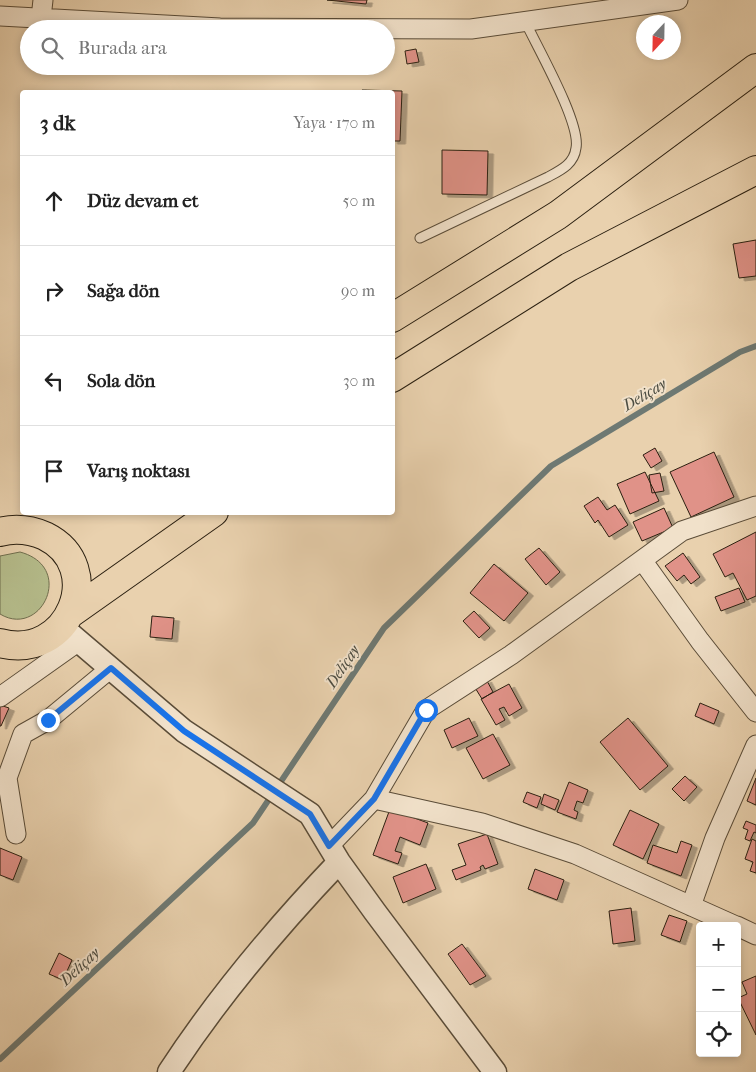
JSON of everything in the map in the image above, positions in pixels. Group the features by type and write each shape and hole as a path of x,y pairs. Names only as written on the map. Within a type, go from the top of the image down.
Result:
{"highway":[{"path":"395,316 558,216 756,68"},
{"path":"395,376 569,267 756,170"},
{"path":"9,531 36,515"},
{"path":"6,649 34,644 71,627 210,515"},
{"path":"9,531 35,532 50,539 63,550 72,564 76,580 76,597 71,627"}],"street":[{"path":"395,28 471,28 678,0"},
{"path":"0,16 42,9 145,20"},
{"path":"169,1072 190,1040 276,930 374,799 426,710 511,655 682,531 756,506"},
{"path":"642,560 700,641 756,712"},
{"path":"0,697 71,627 111,668 184,731 310,814 334,854 494,1072"},
{"path":"16,834 3,775 23,734 48,720 111,668"},
{"path":"691,906 716,838 756,745"},
{"path":"374,799 491,826 575,854 728,922"},
{"path":"741,928 756,934"}],"lane":[{"path":"420,238 548,177 568,165 572,158 577,147 573,123 524,21"}],"green space":[{"path":"20,552 37,560 46,572 49,585 46,598 39,609 28,617 15,619 0,614 0,556"}],"building":[{"path":"327,0 367,0 366,4"},
{"path":"416,49 419,62 407,64 405,51"},
{"path":"395,91 402,91 400,141 395,141"},
{"path":"442,150 488,151 487,195 442,194"},
{"path":"756,240 756,276 739,278 733,244"},
{"path":"655,448 662,461 651,468 643,455"},
{"path":"714,452 734,497 691,517 670,472"},
{"path":"645,472 659,501 630,514 617,484"},
{"path":"660,473 664,491 652,493 649,475"},
{"path":"598,497 607,510 615,505 628,525 609,537 598,520 595,523 584,506"},
{"path":"664,508 673,528 642,541 633,522"},
{"path":"756,532 756,596 747,600 733,573 725,577 713,554"},
{"path":"539,548 560,572 546,585 525,559"},
{"path":"683,553 700,577 691,584 684,575 677,581 665,566"},
{"path":"494,564 528,593 504,621 470,593"},
{"path":"739,588 745,602 721,611 715,597"},
{"path":"474,611 490,628 479,638 463,621"},
{"path":"152,616 174,618 172,639 150,637"},
{"path":"486,679 493,692 482,699 474,686"},
{"path":"509,684 522,708 509,716 504,707 499,709 505,720 496,725 481,699"},
{"path":"700,703 719,711 714,724 695,716"},
{"path":"0,705 9,708 1,726 0,726"},
{"path":"469,718 478,736 452,748 444,730"},
{"path":"628,718 668,766 640,790 600,742"},
{"path":"493,734 510,765 483,779 466,748"},
{"path":"685,776 697,787 684,801 672,789"},
{"path":"756,778 756,805 747,801"},
{"path":"569,782 588,790 583,803 577,801 574,810 578,812 576,819 557,812"},
{"path":"527,792 541,797 537,808 523,802"},
{"path":"544,794 559,800 555,810 541,804"},
{"path":"390,809 428,823 420,845 400,837 395,851 402,853 398,864 373,855"},
{"path":"630,810 659,824 643,859 613,845"},
{"path":"746,821 756,825 756,833 754,832 750,841 745,839 748,830 743,828"},
{"path":"487,834 498,864 485,869 483,865 480,867 481,870 456,880 452,870 466,865 458,844"},
{"path":"752,839 756,841 756,873 750,871 753,862 745,859"},
{"path":"681,841 692,845 681,876 647,863 653,845 677,853"},
{"path":"0,848 22,857 13,880 0,875"},
{"path":"426,864 436,889 403,903 393,877"},
{"path":"535,869 564,880 557,900 528,889"},
{"path":"631,908 635,941 613,944 609,911"},
{"path":"669,915 687,921 680,942 661,935"},
{"path":"462,944 486,976 470,985 448,954"},
{"path":"59,953 72,960 63,980 49,974"},
{"path":"756,976 756,1035 741,1004 741,997 747,994 742,982"}],"waterway":[{"name":"Deliçay","path":"0,1059 253,823 384,628 551,466 740,352 756,346"}],"route":[{"path":"48,720 111,668 184,731 310,814 329,846 374,799 426,710"}]}
